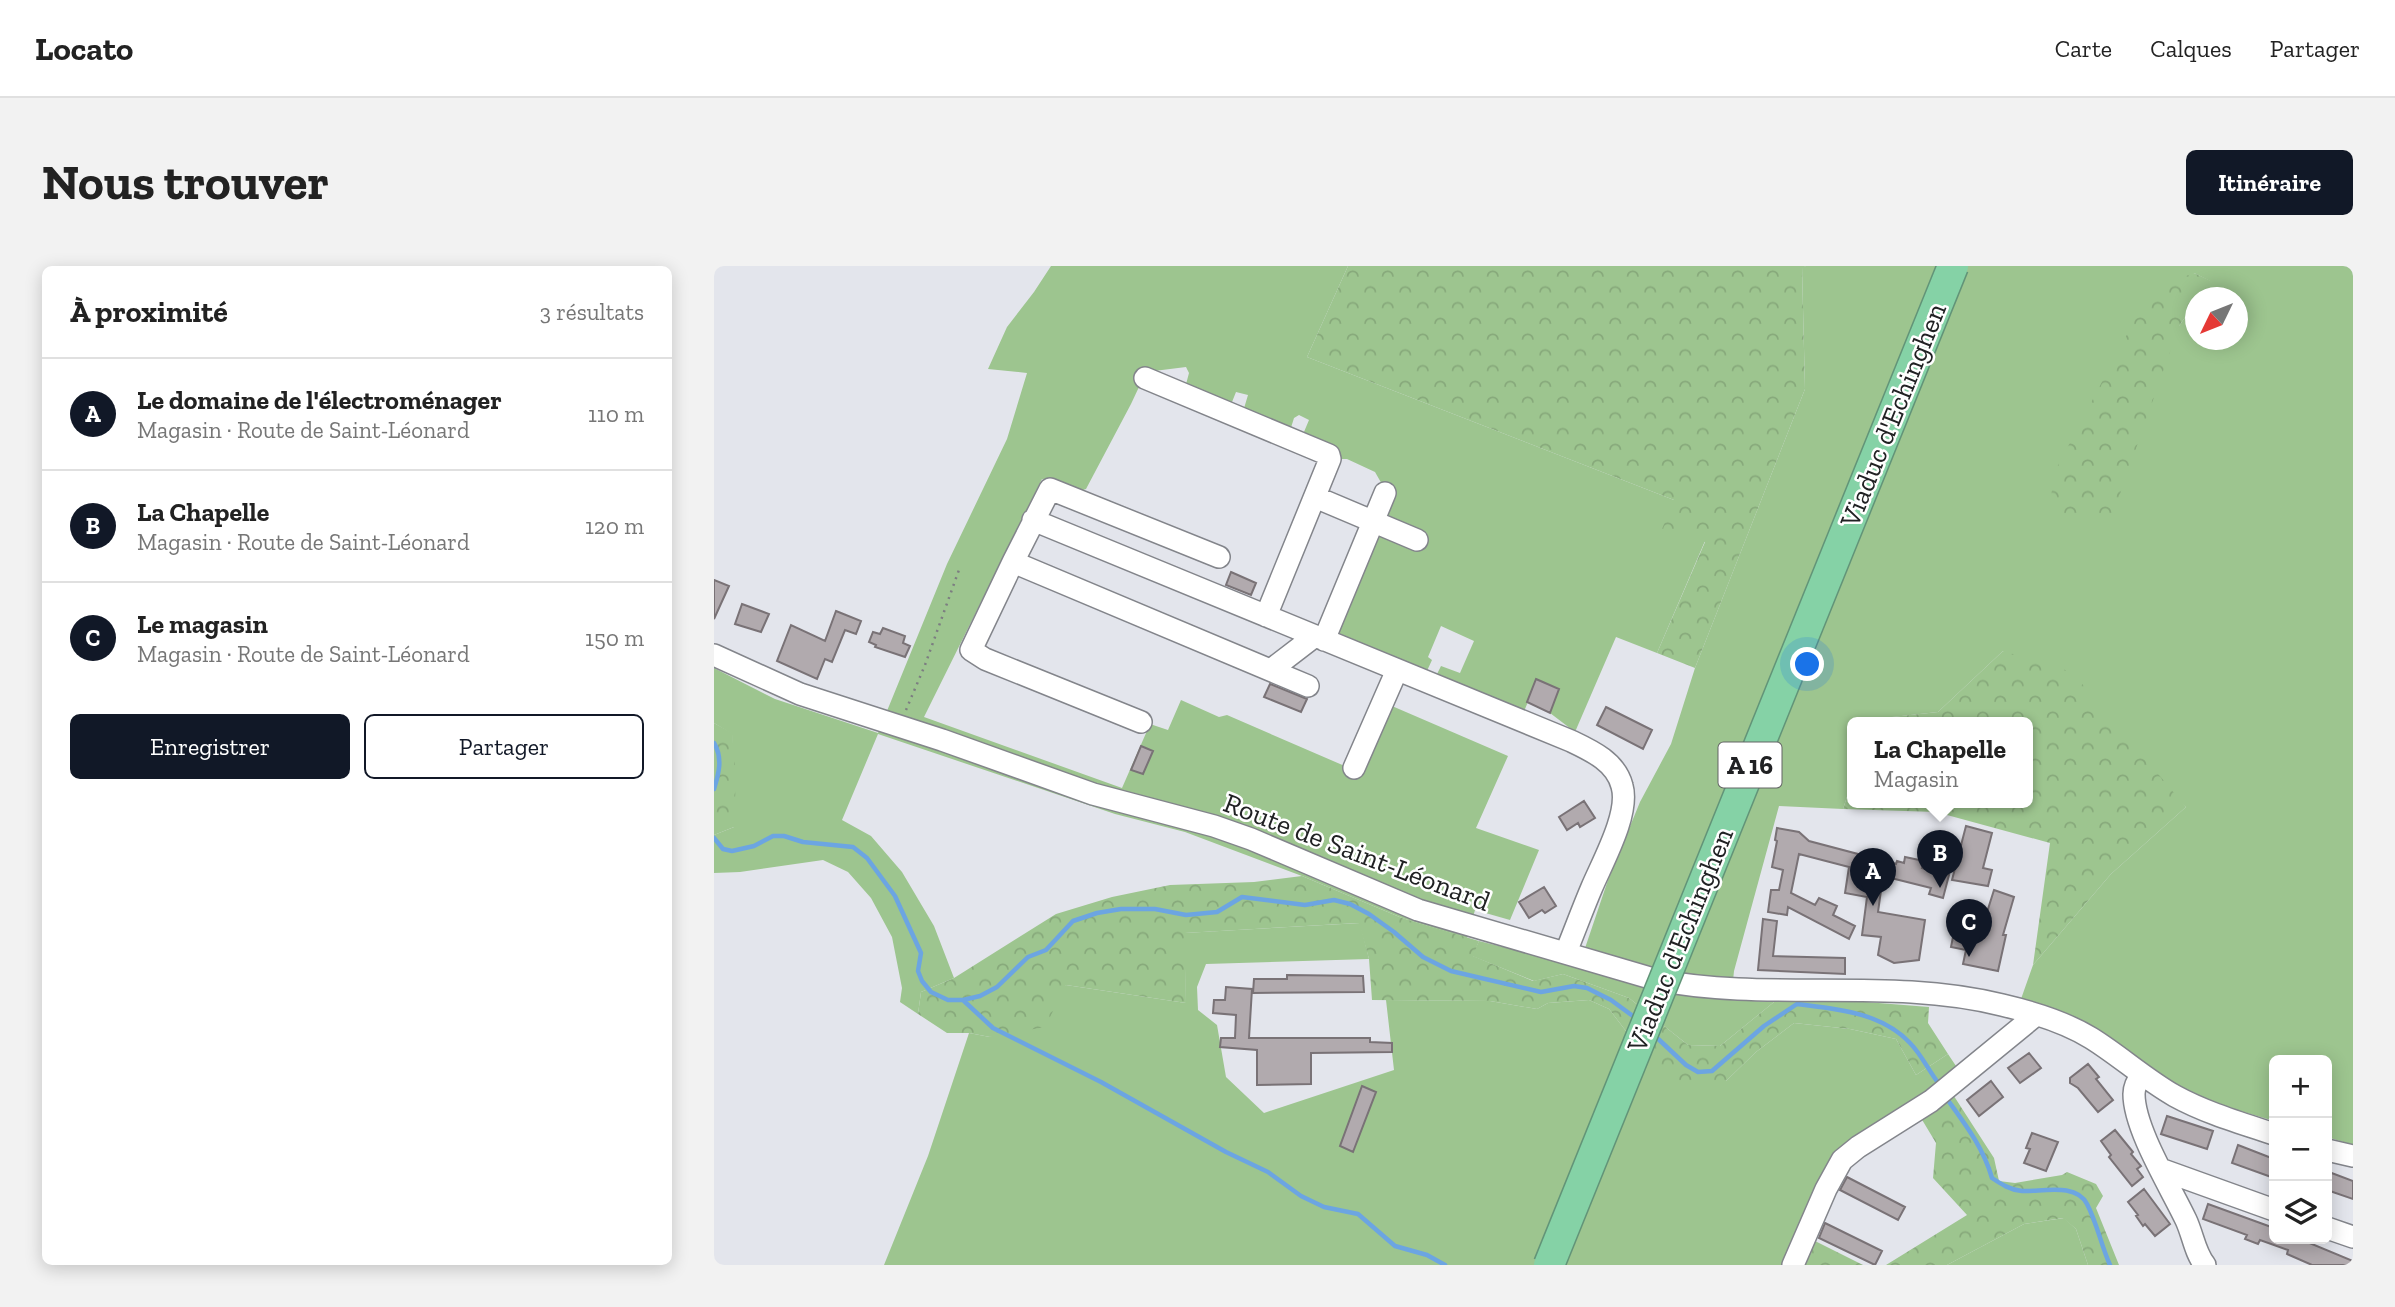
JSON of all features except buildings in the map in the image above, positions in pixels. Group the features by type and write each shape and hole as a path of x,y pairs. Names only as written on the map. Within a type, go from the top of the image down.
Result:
{"highway":[{"name":"Viaduc d'Echinghen","path":"1549,1265 1953,266"},
{"name":"Viaduc d'Echinghen","path":"1570,1265 1973,266"}],"street":[{"path":"1145,378 1329,456 1266,616"},
{"path":"1142,722 985,659 971,650 1050,489 1219,557"},
{"path":"1272,669 1320,638 1385,493"},
{"path":"1315,497 1417,540"},
{"path":"1033,520 1594,752 1617,774 1623,787 1623,807 1566,952"},
{"path":"1013,562 1308,686"},
{"name":"Route de Saint-Léonard","path":"714,655 800,694 1093,794 1214,826 1251,839 1418,910 1657,980 1738,989 1909,991 2002,1004 2082,1033 2189,1104 2269,1132"},
{"path":"1354,768 1397,670"},
{"path":"1793,1265 1826,1189 1842,1160 1963,1077 2036,1015"},
{"path":"2142,1075 2135,1087 2135,1104 2143,1129 2205,1265"},
{"path":"2332,1151 2353,1156"},
{"path":"2160,1169 2269,1208"},
{"path":"2332,1230 2353,1237"}],"path":[{"path":"900,726 960,567"}],"green space":[{"path":"1051,266 1348,266 1307,357 1674,500 1705,541 1657,653 1616,637 1575,732 1550,713 1559,689 1537,680 1525,709 1517,711 1436,676 1441,666 1460,673 1474,641 1441,626 1428,657 1432,660 1426,673 1335,636 1387,493 1375,472 1347,459 1335,459 1301,439 1309,420 1299,415 1294,418 1289,434 1242,415 1248,395 1236,392 1230,407 1185,388 1189,373 1186,367 1146,372 1086,489 1079,491 1042,479 924,717 1122,788 1150,724 1168,730 1181,700 1219,717 1227,715 1347,767 1385,703 1508,756 1476,828 1539,850 1510,920 1475,910 1467,938 1402,918 1302,876 1185,832 1115,814 878,734 842,820 871,836 902,872 934,926 954,978 921,992 918,1014 900,1002 902,988 892,937 871,898 848,872 823,860 714,873 714,835 734,827 732,734 714,723 714,668 775,699 878,733 947,564 1007,439 1027,373 988,369 1007,327"},
{"path":"1348,266 1806,266 1802,268 1805,389 1695,668 1657,653 1705,542 1662,529 1674,500 1307,357"},
{"path":"2353,266 2353,1145 2332,1139 2332,1055 2269,1055 2269,1120 2180,1093 2089,1026 2021,999 2033,965 2111,874 2186,807 2003,651 1938,712 1892,717 1847,717 1847,797 1843,809 1779,806 1734,971 1731,1000 1774,1002 1720,1046 1688,1045 1629,998 1563,974 1534,981 1472,956 1479,941 1579,966 1608,880 1640,802 1671,744 1695,668 1805,389 1802,267"},
{"path":"2194,273 2211,281 2206,287 2185,287 2185,317 2179,326 2113,514 2048,515 2055,471 2151,289"},
{"path":"2003,651 2072,672 2186,807 2111,874 2033,965 2050,843 1936,812 1843,809 1847,797 1847,808 2033,808 2033,717 1892,717 1938,712"},
{"path":"714,723 732,733 736,775 734,827 714,835"},
{"path":"1302,876 1402,918 1479,941 1473,956 1533,981 1563,974 1629,998 1688,1045 1720,1046 1774,1002 1787,1002 1803,997 1929,1007 1928,1023 1948,1054 1916,1075 1896,1039 1850,1029 1794,1023 1756,1052 1726,1081 1711,1087 1675,1080 1629,1035 1609,1009 1589,1000 1548,1003 1537,1009 1490,1001 1372,1000 1369,959 1359,923 1185,933 1186,1003 1066,985 1045,1027 990,1037 947,1033 918,1014 921,992 954,978 1056,914 1112,897 1170,885 1254,882"},
{"path":"1360,923 1369,959 1206,964 1197,987 1198,1010 1217,1025 1226,1077 1264,1113 1394,1070 1386,1000 1490,1001 1537,1009 1548,1003 1589,1000 1609,1009 1629,1035 1726,1081 1756,1052 1794,1023 1850,1029 1896,1039 1916,1075 1948,1054 1960,1072 1831,1156 1786,1265 884,1265 928,1156 969,1033 990,1037 1066,985 1186,1003 1184,933"},
{"path":"1950,1090 1994,1158 1999,1181 2015,1183 2067,1172 2096,1184 2103,1196 2096,1208 2119,1265 2088,1265 2076,1229 2063,1218 2024,1224 1947,1265 1886,1265 1967,1215 1933,1178 1936,1143 1918,1113"},
{"path":"2064,1218 2076,1229 2088,1265 1947,1265 2024,1224"},
{"path":"1811,1239 1863,1265 1801,1265"}],"waterway":[{"path":"714,743 719,760 714,789"},
{"path":"714,838 723,849 732,851 754,846 773,836 853,847 867,858 895,896 921,953 918,971 922,981 931,992 948,1000 980,996 997,987 1028,957 1046,950 1073,921 1121,909 1155,909 1186,915 1217,912 1242,897 1305,905 1334,900 1350,904 1394,932 1423,957 1451,971 1541,992 1574,986 1587,988 1611,1000 1637,1019"},
{"path":"964,1001 993,1028 1101,1082 1226,1152 1268,1172 1301,1196 1324,1207 1358,1214 1395,1246 1427,1255 1445,1265"},
{"path":"1654,1035 1686,1065 1698,1072 1712,1071 1764,1026 1797,1004 1842,1010 1872,1018 1898,1033 1914,1047 1939,1084"},
{"path":"1947,1099 1979,1146 1992,1178 2018,1190 2067,1190 2082,1197 2110,1265"}],"place":[{"name":"La Chapelle","path":"1940,888"},
{"name":"Le domaine de l'électroménager","path":"1873,906"},
{"name":"Le magasin","path":"1969,957"}]}
